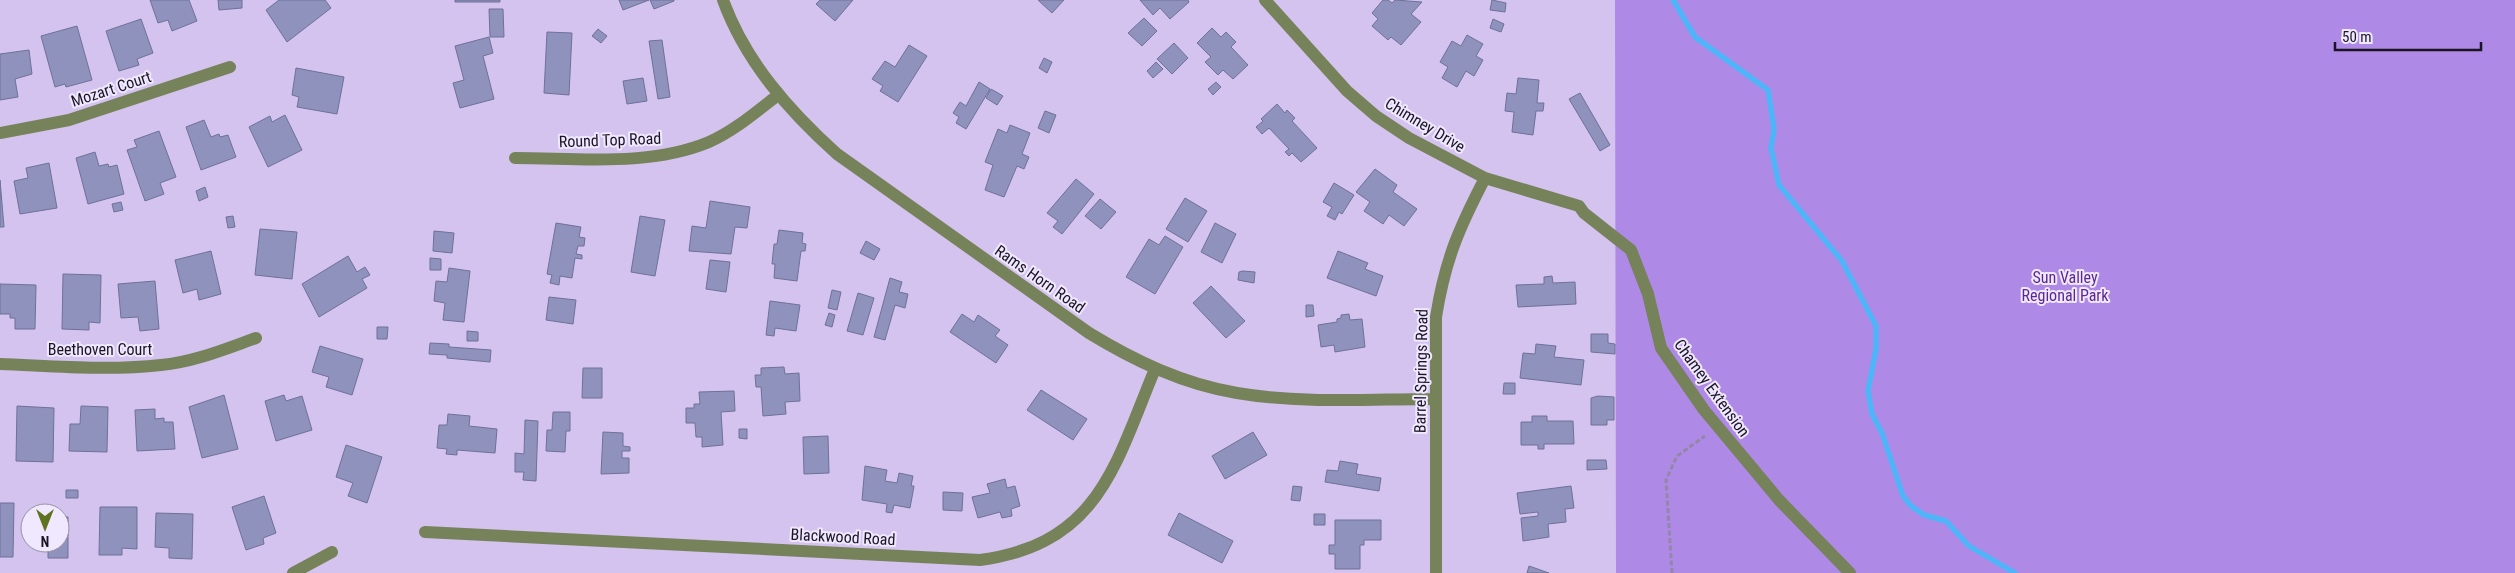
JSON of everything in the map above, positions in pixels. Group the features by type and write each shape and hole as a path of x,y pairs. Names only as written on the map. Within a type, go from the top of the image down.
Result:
{"street":[{"name":"Rams Horn Road","path":"723,0 746,47 778,95 807,127 837,154 1089,334 1124,354 1155,369 1195,383 1228,391 1281,398 1436,399"},
{"name":"Chimney Drive","path":"1265,0 1347,91 1376,116 1409,138 1485,178 1580,206"},
{"name":"Mozart Court","path":"0,133 69,120 230,66"},
{"name":"Round Top Road","path":"515,158 634,158 682,152 710,142 735,128 778,95"},
{"name":"Barrel Springs Road","path":"1436,573 1436,317 1442,279 1453,244 1485,178"},
{"name":"Chamey Extension","path":"1580,206 1584,213 1631,250 1648,294 1661,348 1718,426 1780,500 1850,573"},
{"name":"Beethoven Court","path":"0,364 125,368 162,365 198,358 256,338"},
{"name":"Blackwood Road","path":"425,532 980,560 1006,556 1034,548 1058,535 1080,517 1098,496 1111,474 1155,369"},
{"path":"292,573 332,552"}],"path":[{"path":"1672,573 1666,480 1677,456 1718,426"}],"green space":[{"name":"Sun Valley Regional Park","path":"1615,0 2515,0 2515,573 1616,573"}],"building":[{"path":"150,0 189,0 197,21 172,31 168,20 158,23"},
{"path":"218,0 242,0 242,8 219,10"},
{"path":"279,0 325,0 331,8 287,42 266,10"},
{"path":"455,0 500,0 500,2 455,2"},
{"path":"619,0 649,0 623,10"},
{"path":"650,0 674,0 674,1 654,9"},
{"path":"820,0 853,0 835,21 816,4"},
{"path":"1038,0 1064,0 1052,13"},
{"path":"1140,0 1188,0 1189,2 1170,19 1160,8 1153,15"},
{"path":"1383,0 1388,0 1392,3 1395,0 1422,2 1411,14 1421,22 1401,45 1391,37 1388,40 1372,26 1378,19 1372,13"},
{"path":"1492,0 1506,3 1505,12 1490,10"},
{"path":"489,9 503,9 504,37 490,37"},
{"path":"1144,18 1157,31 1142,46 1128,33"},
{"path":"141,19 153,53 137,59 139,65 119,71 106,31"},
{"path":"1493,19 1504,24 1501,32 1490,28"},
{"path":"77,26 92,80 66,87 65,84 55,87 41,36"},
{"path":"1212,28 1221,37 1226,32 1236,42 1231,47 1248,65 1233,79 1223,70 1218,75 1205,62 1211,57 1197,43"},
{"path":"598,29 607,36 601,43 592,36"},
{"path":"547,32 572,33 569,95 544,93"},
{"path":"1467,35 1483,44 1476,56 1483,60 1474,76 1466,71 1457,87 1442,78 1448,67 1440,62 1452,41 1461,46"},
{"path":"489,37 493,53 483,56 494,99 460,108 453,83 464,80 455,46"},
{"path":"662,40 670,97 658,99 649,41"},
{"path":"1174,43 1188,58 1172,74 1157,59"},
{"path":"909,45 927,56 898,102 880,91 883,86 872,79 885,61 895,67"},
{"path":"29,50 32,74 15,79 18,97 0,100 0,54"},
{"path":"1044,58 1052,62 1047,73 1039,68"},
{"path":"1156,62 1163,69 1153,78 1147,71"},
{"path":"296,68 344,77 337,114 297,107 299,97 292,95"},
{"path":"643,78 647,101 627,104 623,81"},
{"path":"1518,78 1539,80 1537,103 1544,103 1543,111 1536,111 1533,135 1512,132 1514,112 1505,111 1507,93 1516,94"},
{"path":"979,82 990,89 966,129 956,123 959,117 953,113 960,102 966,106"},
{"path":"1216,82 1221,87 1213,95 1208,89"},
{"path":"991,89 1003,96 997,105 986,98"},
{"path":"1580,93 1610,145 1600,151 1569,99"},
{"path":"1277,104 1285,113 1287,110 1295,118 1292,121 1317,148 1301,162 1292,153 1289,156 1285,152 1289,149 1269,128 1262,134 1256,127 1263,121 1261,119"},
{"path":"1045,111 1056,115 1049,133 1038,128"},
{"path":"285,115 302,150 268,167 249,127 270,116 272,122"},
{"path":"204,120 211,137 219,134 220,137 228,135 236,157 201,170 186,127"},
{"path":"1010,125 1030,133 1022,154 1029,157 1024,169 1017,166 1004,197 985,190 993,165 985,162 998,129 1007,133"},
{"path":"159,131 176,177 160,183 164,194 145,201 127,150 137,147 134,140"},
{"path":"95,152 99,166 108,164 109,167 117,165 124,194 88,204 76,158"},
{"path":"49,163 57,208 20,214 14,181 28,178 26,168"},
{"path":"1375,169 1397,185 1393,192 1417,209 1404,226 1389,215 1383,224 1364,211 1370,202 1356,192"},
{"path":"1076,179 1094,194 1062,234 1053,227 1058,221 1047,213"},
{"path":"0,180 4,227 0,227"},
{"path":"1334,183 1354,195 1342,214 1339,212 1335,220 1327,216 1332,207 1323,202"},
{"path":"205,187 208,197 199,201 196,191"},
{"path":"1185,198 1207,211 1188,242 1166,229"},
{"path":"1100,199 1116,212 1101,229 1085,216"},
{"path":"710,201 750,207 747,228 735,227 731,254 689,251 692,226 706,228"},
{"path":"121,202 123,210 114,212 112,204"},
{"path":"233,216 235,227 228,228 226,217"},
{"path":"640,216 665,220 655,276 631,272"},
{"path":"556,223 581,227 579,237 585,238 584,246 578,246 576,254 582,255 582,259 575,258 572,278 560,276 559,285 550,283 552,275 547,274"},
{"path":"1215,223 1236,234 1222,263 1201,252"},
{"path":"260,229 297,232 292,279 255,275"},
{"path":"779,230 803,233 802,243 806,244 805,251 801,251 797,281 774,278 775,264 772,264 774,244 777,244"},
{"path":"434,231 454,233 452,253 433,251"},
{"path":"1165,236 1183,247 1155,294 1126,277 1149,239 1159,245"},
{"path":"866,241 880,249 874,260 860,253"},
{"path":"211,251 221,294 199,300 197,289 183,293 175,260"},
{"path":"1338,251 1368,263 1365,269 1383,276 1376,296 1327,278"},
{"path":"348,256 357,272 365,267 370,275 362,279 367,288 319,317 302,284"},
{"path":"430,258 441,259 441,270 430,270"},
{"path":"710,260 730,262 726,292 706,289"},
{"path":"449,268 470,271 464,322 443,320 445,303 434,301 436,281 447,282"},
{"path":"1239,272 1255,272 1254,283 1238,280"},
{"path":"63,274 101,275 100,323 89,322 89,330 62,329"},
{"path":"1552,276 1553,283 1575,282 1576,304 1518,307 1516,285 1544,284 1544,277"},
{"path":"890,278 902,282 899,292 908,294 905,308 895,305 885,340 874,337"},
{"path":"155,281 159,329 140,331 138,317 121,318 118,284"},
{"path":"0,284 36,285 35,329 15,329 15,318 10,318 10,314 0,314"},
{"path":"1211,286 1245,321 1226,338 1193,303"},
{"path":"832,290 841,292 837,310 828,308"},
{"path":"858,293 874,298 863,335 847,331"},
{"path":"549,297 576,300 573,324 546,320"},
{"path":"770,301 800,305 796,331 775,328 774,336 766,335"},
{"path":"1306,305 1313,305 1314,316 1306,317"},
{"path":"829,313 835,315 832,327 825,325"},
{"path":"962,314 974,322 978,315 1000,330 995,336 1008,345 996,363 950,332"},
{"path":"1349,314 1350,320 1362,319 1365,347 1335,352 1334,345 1321,347 1318,325 1337,322 1341,315"},
{"path":"377,327 388,327 387,339 377,339"},
{"path":"467,331 478,332 478,341 467,341"},
{"path":"1591,334 1608,334 1608,343 1615,344 1615,354 1591,352"},
{"path":"430,343 449,344 449,347 491,350 490,362 447,358 447,355 429,354"},
{"path":"1536,344 1556,346 1554,357 1584,360 1581,385 1520,378 1523,353 1535,354"},
{"path":"320,346 363,359 352,395 326,387 329,377 312,372"},
{"path":"784,367 785,374 799,373 800,401 785,402 786,414 763,416 761,387 756,387 755,375 761,375 761,368"},
{"path":"583,368 602,368 602,398 582,398"},
{"path":"1504,383 1515,383 1515,394 1503,394"},
{"path":"1041,390 1087,419 1073,440 1027,410"},
{"path":"734,391 735,411 721,412 723,445 702,447 702,437 696,437 695,423 686,423 686,408 694,408 694,404 700,404 699,392"},
{"path":"224,395 238,449 202,458 189,407"},
{"path":"284,395 286,401 302,396 312,430 276,441 265,401"},
{"path":"1598,396 1614,397 1614,420 1607,420 1607,425 1591,425 1591,398"},
{"path":"17,406 54,408 53,462 16,461"},
{"path":"81,406 108,407 107,452 69,451 70,424 80,424"},
{"path":"155,409 155,419 164,418 164,422 173,422 175,449 137,451 135,410"},
{"path":"553,412 570,412 570,431 566,431 565,452 546,451 547,430 552,430"},
{"path":"448,414 470,416 469,426 497,429 495,453 457,450 457,455 446,454 447,449 437,448 439,425 447,425"},
{"path":"1532,416 1547,416 1547,421 1573,421 1574,444 1544,444 1544,449 1538,449 1538,445 1521,445 1521,422 1532,422"},
{"path":"525,420 538,421 536,481 523,480 524,472 515,472 515,453 524,454"},
{"path":"739,429 747,429 747,439 739,438"},
{"path":"603,432 623,433 623,446 630,447 630,451 622,451 622,458 629,458 629,473 601,474"},
{"path":"1253,432 1267,455 1225,479 1212,456"},
{"path":"828,436 829,473 804,474 803,437"},
{"path":"346,445 382,457 367,503 348,496 353,483 336,477"},
{"path":"1587,460 1606,460 1607,469 1587,470"},
{"path":"1340,461 1358,464 1356,474 1381,478 1379,491 1325,482 1327,470 1338,471"},
{"path":"865,466 887,470 885,481 897,483 899,473 913,476 911,486 914,486 910,508 894,505 892,513 886,512 887,504 862,500"},
{"path":"1005,479 1007,488 1015,486 1020,506 1011,509 1012,516 1002,518 1000,512 978,518 972,497 990,493 987,484"},
{"path":"1293,486 1302,487 1300,501 1291,500"},
{"path":"1571,486 1574,508 1565,509 1566,522 1548,524 1549,537 1523,541 1521,518 1538,516 1538,512 1520,514 1517,493"},
{"path":"66,490 78,490 78,498 66,498"},
{"path":"943,492 963,493 962,511 943,510"},
{"path":"264,496 276,533 263,538 264,544 246,550 232,507"},
{"path":"0,503 14,503 13,557 0,557"},
{"path":"100,507 137,507 137,549 122,548 122,555 99,555"},
{"path":"156,513 193,514 192,559 169,558 169,548 155,547"},
{"path":"1179,513 1233,541 1222,563 1168,535"},
{"path":"1314,514 1325,514 1325,525 1314,525"},
{"path":"1335,520 1381,520 1381,540 1364,540 1364,545 1360,545 1360,569 1335,569 1335,554 1329,554 1329,545 1335,545"},
{"path":"48,553 68,553 68,558 48,558"},
{"path":"1529,566 1549,573 1527,573"}],"waterway":[{"path":"1673,0 1695,37 1768,90 1774,129 1771,148 1779,185 1842,261 1876,326 1876,349 1868,391 1872,414 1882,433 1903,496 1911,506 1924,515 1946,521 1969,546 2015,573"}]}
